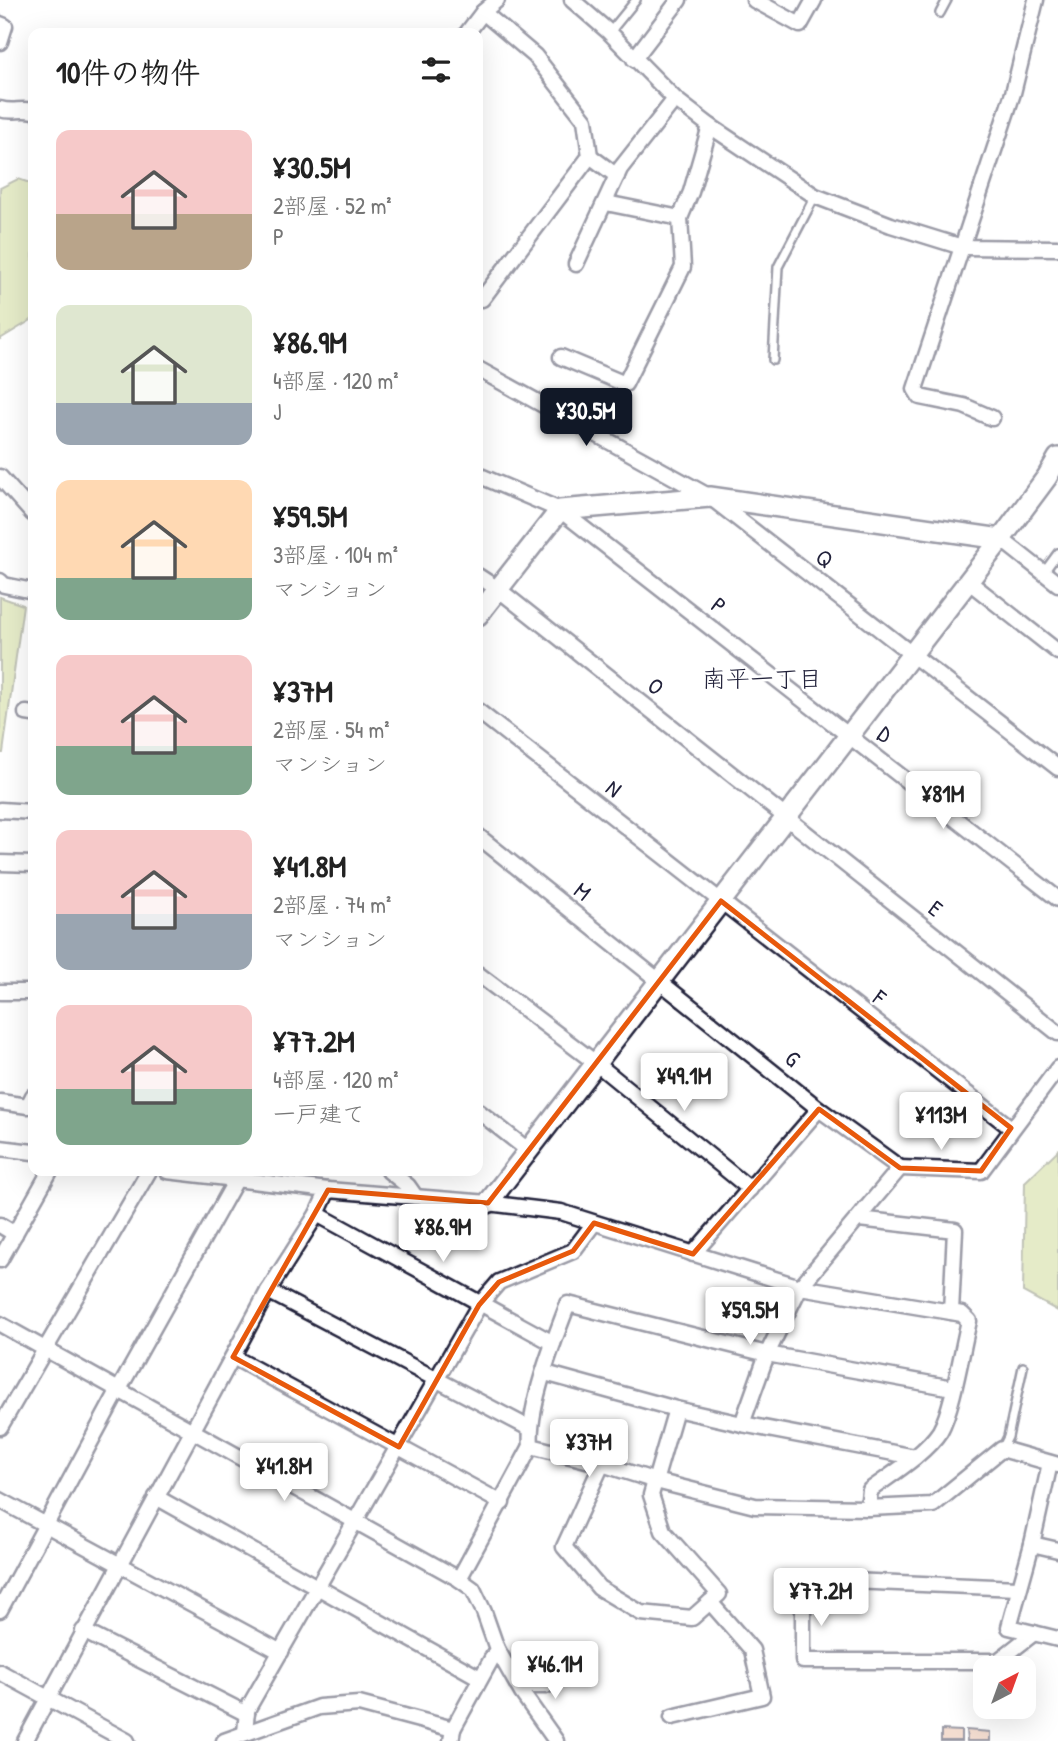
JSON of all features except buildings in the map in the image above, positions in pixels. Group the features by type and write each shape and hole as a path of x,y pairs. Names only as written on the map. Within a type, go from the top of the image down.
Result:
{"street":[{"path":"471,28 497,0"},
{"path":"572,0 609,32 675,99 710,127 816,196 891,225 962,247 1058,248"},
{"path":"754,0 800,25 814,0"},
{"path":"992,418 964,406 920,397 915,390 1013,93 1036,0"},
{"path":"634,59 673,2"},
{"path":"483,12 536,56 585,120 590,156 483,298"},
{"path":"0,24 5,26 0,41"},
{"path":"576,264 617,176 675,99"},
{"path":"0,109 9,112 28,109"},
{"path":"561,357 625,384 683,267 680,218 691,192 710,127"},
{"path":"590,156 617,176"},
{"path":"606,203 680,218"},
{"name":"Q","path":"483,372 710,497 1058,768"},
{"path":"488,1203 968,581 1047,477 1058,458"},
{"path":"0,477 28,508"},
{"name":"P","path":"483,477 560,510 849,736"},
{"path":"483,608 560,510 710,497 1000,539 1058,584"},
{"name":"O","path":"483,579 786,818"},
{"path":"0,581 4,585 28,590"},
{"path":"968,581 1058,652"},
{"name":"N","path":"483,715 721,901"},
{"name":"D","path":"849,736 1058,899"},
{"path":"0,810 28,812"},
{"name":"E","path":"786,818 1058,1034"},
{"name":"M","path":"483,840 660,981"},
{"path":"0,863 28,864"},
{"name":"F","path":"721,901 1011,1128"},
{"path":"483,978 597,1064 750,1189"},
{"name":"G","path":"660,981 819,1109 900,1168"},
{"path":"0,992 28,992"},
{"path":"742,1424 766,1354 800,1287 900,1168 981,1171 1058,1068"},
{"path":"0,1102 28,1106"},
{"path":"693,1254 819,1109"},
{"path":"483,1115 529,1151"},
{"path":"0,1148 28,1151"},
{"path":"0,1260 47,1176"},
{"path":"0,1427 146,1176"},
{"path":"0,1610 234,1176"},
{"path":"241,1176 328,1190 415,1196 561,1212 800,1287 962,1314 969,1321 947,1412 939,1432 915,1457 870,1490 868,1508"},
{"path":"395,1176 415,1196"},
{"path":"25,1741 268,1291 317,1214 328,1190"},
{"path":"317,1214 479,1305 553,1343"},
{"path":"859,1219 955,1230 951,1312"},
{"path":"245,1733 247,1714 479,1305 499,1282 573,1251 594,1223"},
{"path":"0,1225 15,1234"},
{"path":"268,1291 529,1428"},
{"path":"459,1578 531,1446 529,1428 553,1343 568,1304 766,1354 953,1388"},
{"path":"0,1324 459,1578 473,1589 497,1649 518,1686 556,1741"},
{"path":"233,1357 502,1503"},
{"path":"545,1373 742,1424 915,1457"},
{"path":"602,1464 564,1547 599,1588 641,1613 692,1618 719,1594 663,1531 651,1495 676,1409"},
{"path":"531,1446 602,1464 656,1482 755,1506 868,1508 933,1505 1002,1449 1054,1464 1009,1627 1058,1639"},
{"path":"156,1497 480,1678"},
{"path":"0,1500 281,1652"},
{"path":"1032,1544 1058,1550"},
{"path":"1018,1588 803,1579 803,1661 998,1661 1034,1633"},
{"path":"672,1717 762,1696 752,1650 710,1602"},
{"path":"83,1631 247,1714"},
{"path":"224,1741 319,1707 359,1704 452,1735 497,1649"},
{"path":"518,1686 546,1686 571,1662"},
{"path":"0,1672 127,1741"}],"lane":[{"path":"609,32 636,0"},
{"path":"940,13 947,0"},
{"path":"773,360 779,267 816,196"},
{"path":"1044,572 1058,553"},
{"path":"1002,1449 1008,1437 1023,1367"}],"highlighted area":[{"path":"721,901 1011,1128 981,1171 900,1168 819,1109 693,1254 594,1223 573,1251 499,1282 479,1305 399,1447 233,1357 328,1190 488,1203"}],"green space":[{"path":"18,179 28,182 28,322 0,339 0,188"},
{"path":"0,597 23,605 3,753 0,753"},
{"path":"1058,1150 1058,1311 1023,1292 1025,1182"}],"district":[{"name":"南平一丁目","path":"762,678"}]}
